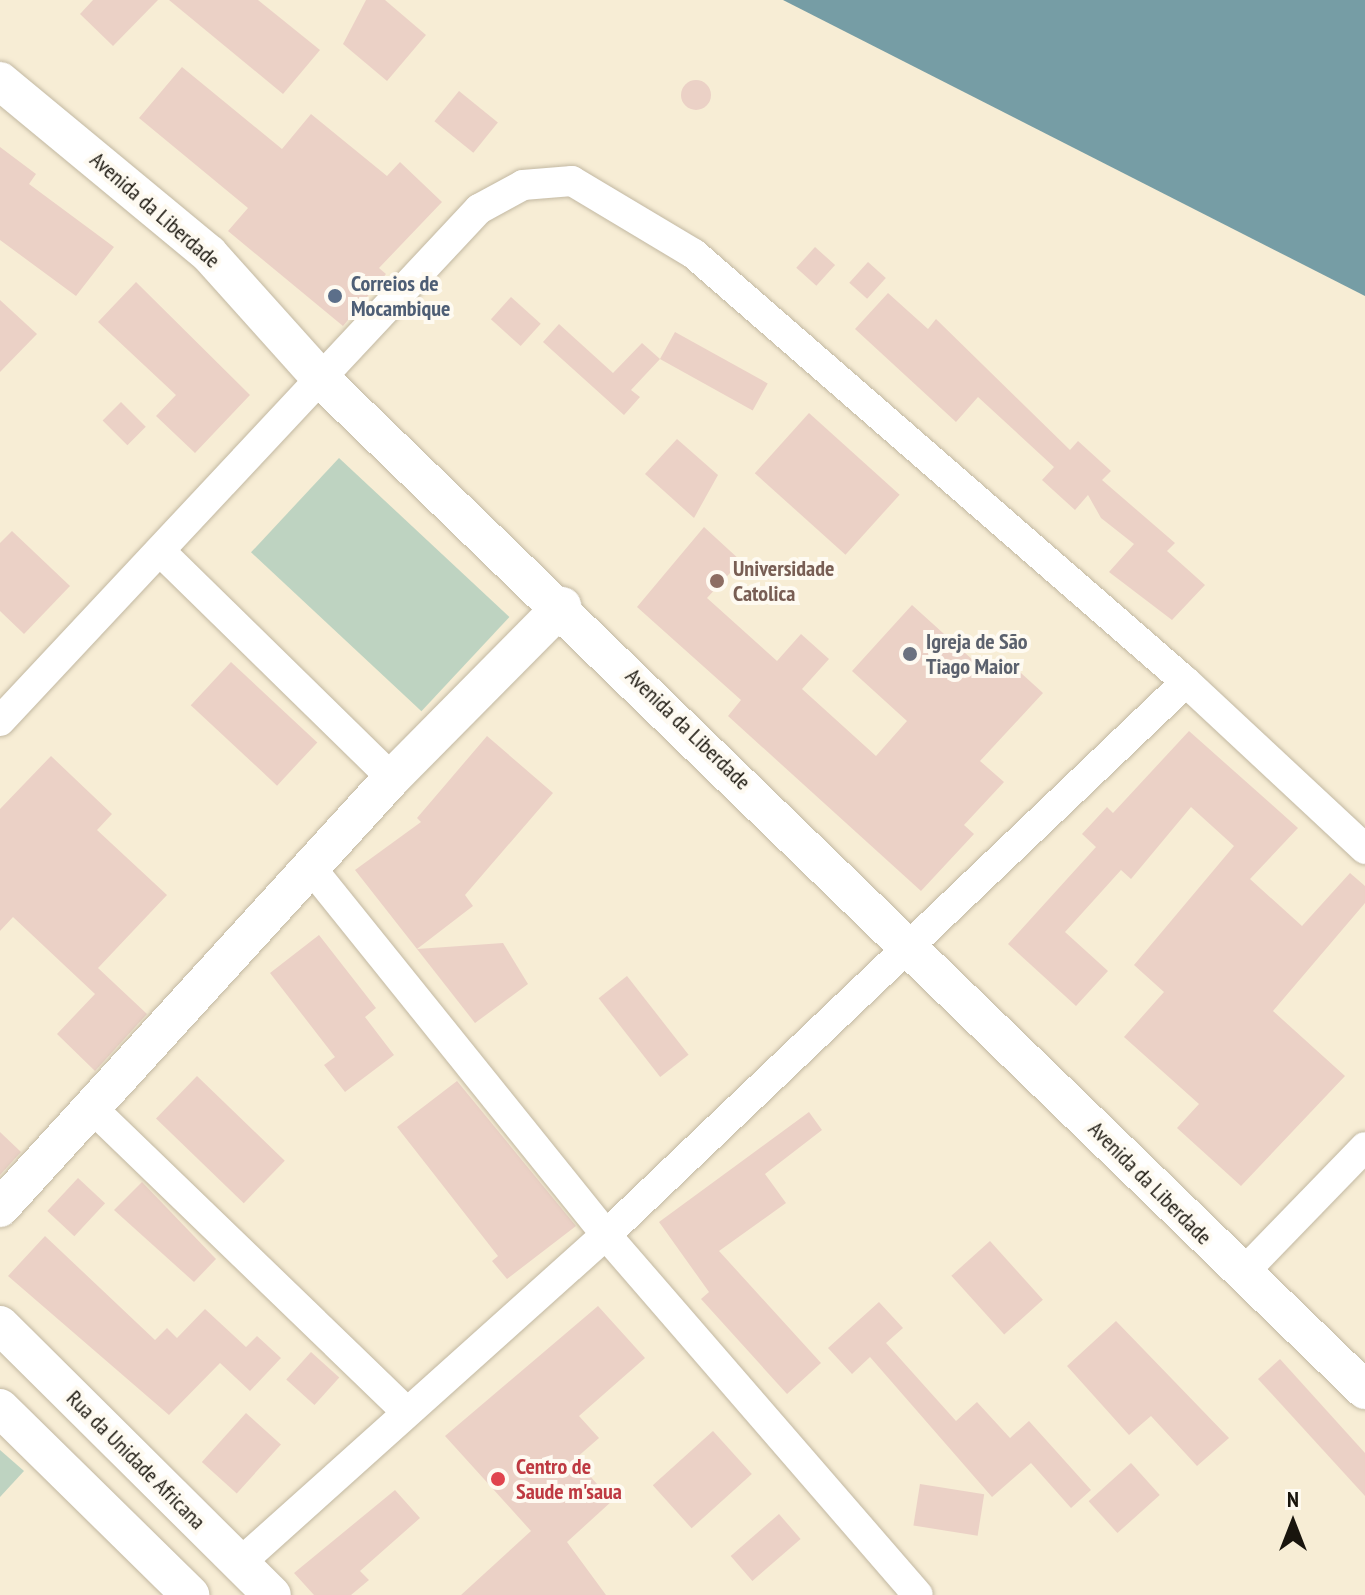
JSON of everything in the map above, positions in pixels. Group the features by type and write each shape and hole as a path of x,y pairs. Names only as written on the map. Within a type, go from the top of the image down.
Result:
{"street":[{"name":"Avenida da Liberdade","path":"0,81 209,254 324,382 562,606 910,944 1241,1275 1365,1390"},
{"path":"0,721 163,554 324,382 479,209 523,185 572,181 694,254 1186,682 1365,849"},
{"path":"163,554 392,778"},
{"path":"0,1208 392,778 562,606"},
{"path":"240,1563 405,1410 606,1235 1186,682"},
{"path":"312,869 606,1235 918,1595"},
{"path":"92,1108 405,1410"},
{"path":"1241,1275 1365,1147"},
{"name":"Rua da Unidade Africana","path":"0,1325 272,1595"},
{"path":"0,1408 190,1595"}],"green space":[{"path":"339,458 509,617 421,711 251,552"},
{"path":"0,1450 24,1471 0,1497"}],"water":[{"path":"783,0 1365,0 1365,296"}],"building":[{"path":"93,0 158,0 113,46 80,14"},
{"path":"169,0 258,0 320,50 283,94"},
{"path":"366,0 385,0 426,35 387,81 343,44"},
{"path":"182,67 282,149 311,114 387,176 400,162 442,202 379,268 386,274 343,326 228,231 248,208 139,118"},
{"path":"696,80 707,84 711,95 707,106 696,110 685,106 681,95 685,84"},
{"path":"459,91 498,122 473,153 434,121"},
{"path":"0,147 36,174 29,184 114,247 76,296 0,240"},
{"path":"815,247 835,265 816,286 796,268"},
{"path":"868,262 886,278 867,299 849,283"},
{"path":"136,282 250,395 195,453 156,416 176,395 98,322"},
{"path":"888,293 928,329 936,319 1070,450 1078,441 1111,471 1102,480 1175,543 1167,551 1205,585 1172,620 1109,572 1134,544 1101,518 1088,495 1075,510 1042,480 1054,467 978,397 956,422 855,329"},
{"path":"511,297 541,324 521,346 491,319"},
{"path":"0,300 37,334 0,372"},
{"path":"559,324 613,373 642,343 660,359 631,390 640,397 624,415 543,342"},
{"path":"675,332 768,383 753,411 660,359"},
{"path":"121,402 146,427 127,445 103,420"},
{"path":"809,413 900,495 845,555 755,473"},
{"path":"677,439 718,475 694,518 645,474"},
{"path":"704,527 741,561 707,598 777,661 801,634 829,659 802,689 876,756 907,721 852,671 912,605 985,671 1001,655 1043,693 980,761 1004,782 964,825 974,834 921,891 728,716 741,700 637,607"},
{"path":"12,531 70,586 24,634 0,611 0,543"},
{"path":"231,662 317,742 277,786 191,705"},
{"path":"1189,731 1298,828 1250,879 1302,926 1350,873 1365,886 1365,903 1273,1011 1345,1076 1241,1186 1177,1128 1199,1104 1124,1037 1164,992 1134,965 1234,846 1191,807 1131,879 1121,870 1065,932 1108,971 1076,1006 1008,944 1096,847 1082,834 1107,807 1113,813"},
{"path":"487,736 553,793 465,895 473,906 417,949 355,870 421,822 417,818"},
{"path":"51,756 112,814 97,830 167,895 98,968 147,1014 95,1071 57,1034 95,994 13,917 0,931 0,809"},
{"path":"319,935 376,1008 365,1017 394,1055 345,1092 324,1065 335,1057 270,973"},
{"path":"503,943 528,984 475,1023 417,949"},
{"path":"627,976 689,1055 660,1077 599,998"},
{"path":"197,1076 285,1161 244,1203 156,1118"},
{"path":"457,1081 576,1226 507,1279 492,1261 498,1256 397,1127"},
{"path":"809,1112 822,1130 765,1174 786,1203 719,1251 821,1363 787,1394 701,1299 709,1292 659,1222"},
{"path":"0,1132 21,1152 0,1175"},
{"path":"78,1178 105,1203 74,1236 47,1211"},
{"path":"142,1182 216,1259 194,1282 114,1210"},
{"path":"45,1236 155,1340 167,1328 177,1338 205,1309 246,1347 257,1336 281,1358 250,1391 220,1363 169,1415 8,1276"},
{"path":"990,1241 1043,1300 1004,1335 951,1276"},
{"path":"879,1302 903,1328 886,1343 956,1421 977,1402 1010,1438 1029,1421 1091,1490 1071,1508 1031,1463 992,1497 870,1357 852,1374 828,1348"},
{"path":"598,1306 645,1358 579,1416 599,1438 575,1459 612,1501 567,1542 606,1595 461,1595 531,1531 445,1436"},
{"path":"1116,1321 1229,1438 1197,1466 1151,1416 1129,1435 1067,1366"},
{"path":"311,1352 339,1377 314,1405 286,1379"},
{"path":"1280,1359 1365,1453 1365,1496 1258,1379"},
{"path":"246,1413 281,1444 237,1493 202,1462"},
{"path":"713,1431 752,1474 692,1528 653,1485"},
{"path":"1131,1463 1160,1495 1117,1533 1089,1501"},
{"path":"920,1484 984,1494 978,1536 913,1525"},
{"path":"395,1490 420,1518 360,1571 369,1580 351,1595 314,1595 294,1573"},
{"path":"779,1514 801,1539 752,1581 731,1556"}],"place":[{"name":"Correios de Mocambique","path":"335,296"},
{"name":"Universidade Catolica","path":"717,581"},
{"name":"Igreja de São Tiago Maior","path":"910,654"},
{"name":"Centro de Saude m'saua","path":"498,1479"}]}
